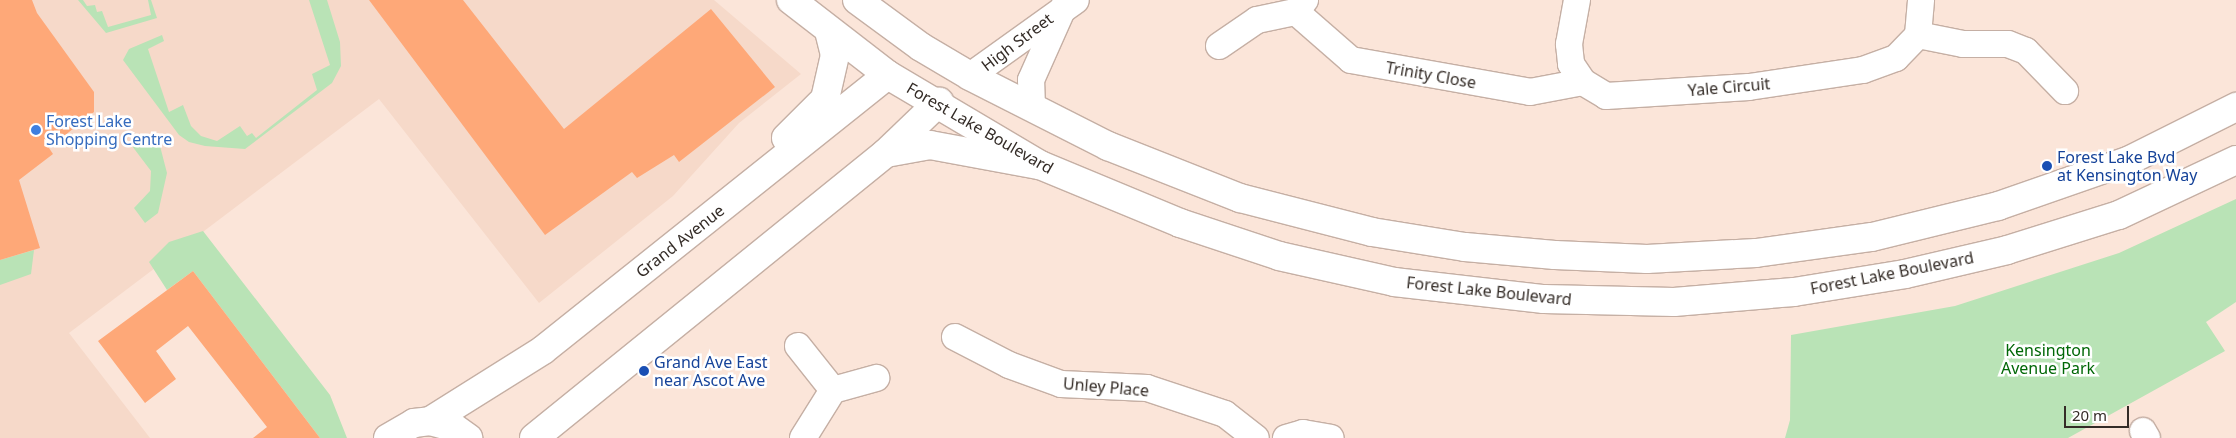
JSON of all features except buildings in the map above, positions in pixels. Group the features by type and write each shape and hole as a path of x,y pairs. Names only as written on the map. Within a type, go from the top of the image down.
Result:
{"main road":[{"name":"Forest Lake Boulevard","path":"791,0 888,75 939,102 1040,165 1180,223 1270,253 1394,282 1544,299 1674,302 1794,292 1905,274 2007,250 2119,215 2236,160"},
{"path":"857,0 921,47 970,76 1108,146 1240,198 1372,232 1465,247 1647,259 1756,253 1872,237 1998,206 2130,160 2236,107"},
{"path":"783,159 780,144 825,99 835,55 829,30"},
{"name":"Grand Avenue","path":"388,438 407,426 430,421 543,350 921,47"},
{"path":"534,438 886,153 939,102 970,76"},
{"path":"886,153 930,145 1040,165"},
{"name":"Grand Avenue","path":"430,421 453,427 468,438"}],"street":[{"path":"1577,0 1569,44 1572,64 1583,82"},
{"path":"1921,0 1918,36 1963,44 2008,44 2026,51 2065,91"},
{"name":"High Street","path":"970,76 1070,4"},
{"name":"High Street","path":"1032,107 1031,80 1070,4"},
{"name":"Trinity Close","path":"1219,46 1257,20 1301,6 1351,60 1530,92 1583,82"},
{"name":"Yale Circuit","path":"1583,82 1606,96 1749,87 1863,70 1896,58 1918,36"},
{"name":"Unley Place","path":"955,337 1009,365 1061,384 1155,391 1225,414 1256,438"},
{"path":"798,346 833,390"},
{"path":"803,438 833,390 876,378"},
{"path":"1286,438 1303,433 1330,438"}],"shaded area":[{"path":"0,0 714,0 801,74 739,123 673,196 539,303 379,99 69,333 150,438 0,438"}],"green space":[{"path":"78,0 83,0 87,6 95,5 97,12 102,11 108,27 151,15 148,0 151,0 157,18 106,33"},
{"path":"309,0 327,0 340,42 341,66 332,83 245,149 205,146 189,142 179,135 123,60 129,49 162,35 164,41 148,49 169,112 183,105 191,126 201,136 217,141 240,126 247,136 252,133 256,138 317,90 312,74 330,65"},
{"path":"149,135 160,146 167,173 158,213 145,223 134,208 150,191 151,171 129,142 135,137"},
{"name":"Kensington Avenue Park","path":"2236,199 2236,302 2206,322 2225,351 2068,438 1785,438 1790,420 1791,335 1955,306 2119,253"},
{"path":"203,231 330,395 347,438 320,438 193,271 167,290 149,262 169,242"},
{"path":"34,250 31,274 0,285 0,260"}],"place":[{"name":"Forest Lake Shopping Centre","path":"36,130"},
{"name":"Forest Lake Bvd at Kensington Way","path":"2047,166"},
{"name":"Grand Ave East near Ascot Ave","path":"644,371"}]}
